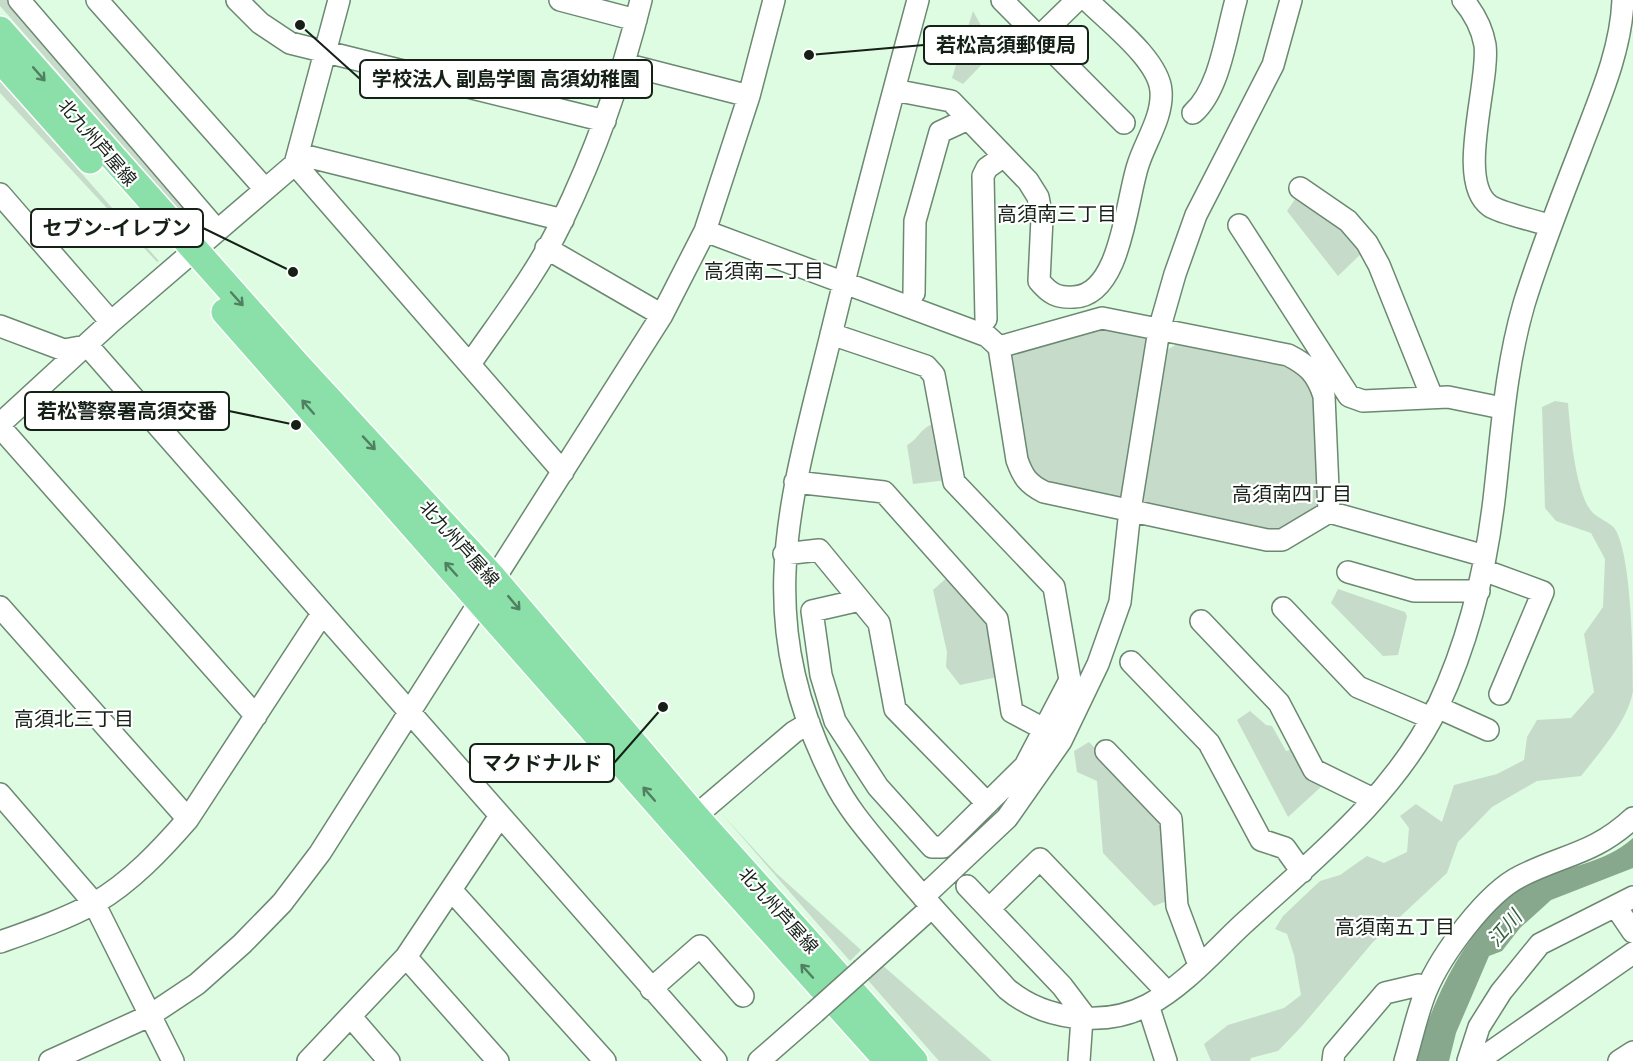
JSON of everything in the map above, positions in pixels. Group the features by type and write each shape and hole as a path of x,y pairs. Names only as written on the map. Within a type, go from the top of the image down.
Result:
{"main road":[{"name":"北九州芦屋線","path":"0,30 187,255"},
{"name":"北九州芦屋線","path":"0,59 187,255 485,589 688,823 888,1061"},
{"name":"北九州芦屋線","path":"688,823 914,1061"}],"street":[{"path":"19,0 216,229"},
{"path":"97,0 264,188"},
{"path":"237,0 260,23 290,43 326,50 605,121"},
{"path":"256,716 0,426 41,384 296,159 339,0"},
{"path":"470,364 563,220 605,121 624,64 638,10 560,0"},
{"path":"50,1061 148,1016 197,984 242,944 282,903 320,853 485,589 563,472 662,315 705,231 749,96 774,0"},
{"path":"918,0 843,280 795,482 784,554 783,596 788,638 796,682 809,723 836,784 851,809 928,902 1007,989 1024,1003 1053,1013 1085,1018 1113,1017 1148,1005 1199,965 1302,872 1391,781 1434,712 1482,572 1502,408 1524,305 1616,49 1623,0"},
{"path":"1002,0 1124,123"},
{"path":"1039,38 1077,0"},
{"path":"894,90 951,101 1028,181 1038,197 1042,218 1039,281 1049,294 1062,298 1080,297 1096,291 1105,278 1117,250 1138,165 1156,120 1161,91 1149,60 1087,0"},
{"path":"1193,114 1203,104 1211,90 1236,0"},
{"path":"769,1058 863,969 1006,818 1061,741 1098,664 1119,602 1130,510 1159,330 1175,274 1196,215 1273,65 1291,0"},
{"path":"1464,0 1475,15 1485,46 1474,157 1477,187 1489,206 1551,226"},
{"path":"624,64 749,96"},
{"path":"914,293 915,221 940,132 968,119"},
{"path":"986,319 983,176 987,168 1004,156"},
{"path":"296,159 563,220"},
{"path":"296,159 563,472"},
{"path":"1300,188 1347,221 1367,243 1379,265 1432,397"},
{"path":"0,194 9,211 111,322"},
{"path":"1239,225 1349,396 1363,401 1448,397 1502,408"},
{"path":"705,231 843,280 987,336 999,347 1017,460 1029,485 1044,492 1267,540 1282,540 1329,512 1423,538 1482,572 1543,592 1500,694"},
{"path":"546,248 662,315"},
{"path":"999,347 1102,318 1288,354 1306,364 1319,381 1324,396 1329,512"},
{"path":"0,326 64,350 87,345"},
{"path":"831,334 926,366 934,375 954,482 1054,587 1070,680 1024,766 943,847 932,847 878,787 835,721 821,675 812,611 860,600"},
{"path":"87,345 716,1061"},
{"path":"795,482 884,492 997,619 1012,712 1044,729"},
{"path":"784,554 819,550 879,623 894,709 987,803"},
{"path":"1348,572 1414,591 1482,572"},
{"path":"0,607 188,819"},
{"path":"1283,608 1358,687 1488,730"},
{"path":"0,942 94,903 124,882 163,847 188,819 322,614"},
{"path":"1201,621 1279,703 1314,770 1373,799"},
{"path":"1131,662 1209,743 1261,840 1285,848 1302,872"},
{"path":"688,823 794,732 809,723"},
{"path":"1106,751 1172,819 1178,906 1199,965"},
{"path":"0,794 94,903 148,1016 173,1061"},
{"path":"308,1061 406,957 500,816"},
{"path":"1405,1061 1426,990 1459,936 1499,890 1520,876 1593,848 1616,834 1633,818"},
{"path":"989,909 1040,859 1167,992"},
{"path":"967,886 1062,986 1085,1018 1079,1061"},
{"path":"452,891 605,1061"},
{"path":"1474,1059 1479,1027 1501,992 1540,944 1624,902 1633,932"},
{"path":"651,989 700,946 743,996"},
{"path":"1474,1059 1633,953"},
{"path":"406,957 498,1061"},
{"path":"1333,1061 1334,1053 1385,993 1419,985 1426,990"},
{"path":"1148,1005 1166,1061"},
{"path":"351,1017 389,1061"},
{"path":"1619,1061 1633,1052"}],"shaded area":[{"path":"0,0 14,0 202,222 195,228 0,6"},
{"path":"973,11 995,51 963,84 952,78"},
{"path":"0,81 159,261 157,262 0,93"},
{"path":"1299,193 1346,233 1363,252 1338,276 1287,211"},
{"path":"1103,321 1156,333 1129,507 1031,482 1007,360 1015,346"},
{"path":"1186,339 1287,359 1318,386 1319,500 1315,510 1279,537 1136,509 1158,355"},
{"path":"1555,401 1568,403 1574,461 1587,504 1593,513 1615,529 1621,542 1628,584 1633,656 1633,691 1625,714 1612,736 1581,776 1537,781 1492,807 1458,842 1447,873 1373,942 1278,1051 1251,1058 1250,1061 1211,1061 1204,1044 1228,1025 1284,1008 1301,995 1294,955 1287,934 1275,929 1283,916 1320,881 1340,875 1367,856 1384,863 1407,852 1409,828 1400,816 1416,804 1442,822 1454,785 1497,774 1524,760 1527,737 1537,720 1571,718 1594,692 1584,634 1603,607 1605,559 1591,533 1556,521 1545,508 1542,407"},
{"path":"936,423 947,480 913,484 907,445 923,430"},
{"path":"951,574 992,620 1002,676 960,685 946,667 947,652 933,590"},
{"path":"1338,589 1405,612 1407,616 1398,655 1383,656 1331,603"},
{"path":"1250,711 1266,725 1272,726 1286,751 1296,748 1310,777 1322,786 1288,817 1237,720"},
{"path":"1089,742 1166,822 1172,899 1154,906 1103,853 1097,781 1077,772 1074,751"},
{"path":"721,813 776,873 861,950 850,961"},
{"path":"881,964 992,1061 939,1061 866,978"}],"water":[{"name":"江川","path":"1633,838 1633,868 1551,900 1520,928 1502,951 1489,956 1456,1033 1449,1061 1414,1061 1445,982 1466,946 1501,904 1523,886 1542,877 1596,860"}],"place":[{"name":"学校法人 副島学園 高須幼稚園","path":"300,25"},
{"name":"若松高須郵便局","path":"809,55"},
{"name":"セブン-イレブン","path":"293,272"},
{"name":"若松警察署高須交番","path":"296,425"},
{"name":"マクドナルド","path":"663,707"}],"district":[{"name":"高須南三丁目","path":"1057,213"},
{"name":"高須南二丁目","path":"764,270"},
{"name":"高須南四丁目","path":"1292,493"},
{"name":"高須北三丁目","path":"74,718"},
{"name":"高須南五丁目","path":"1395,926"}]}
